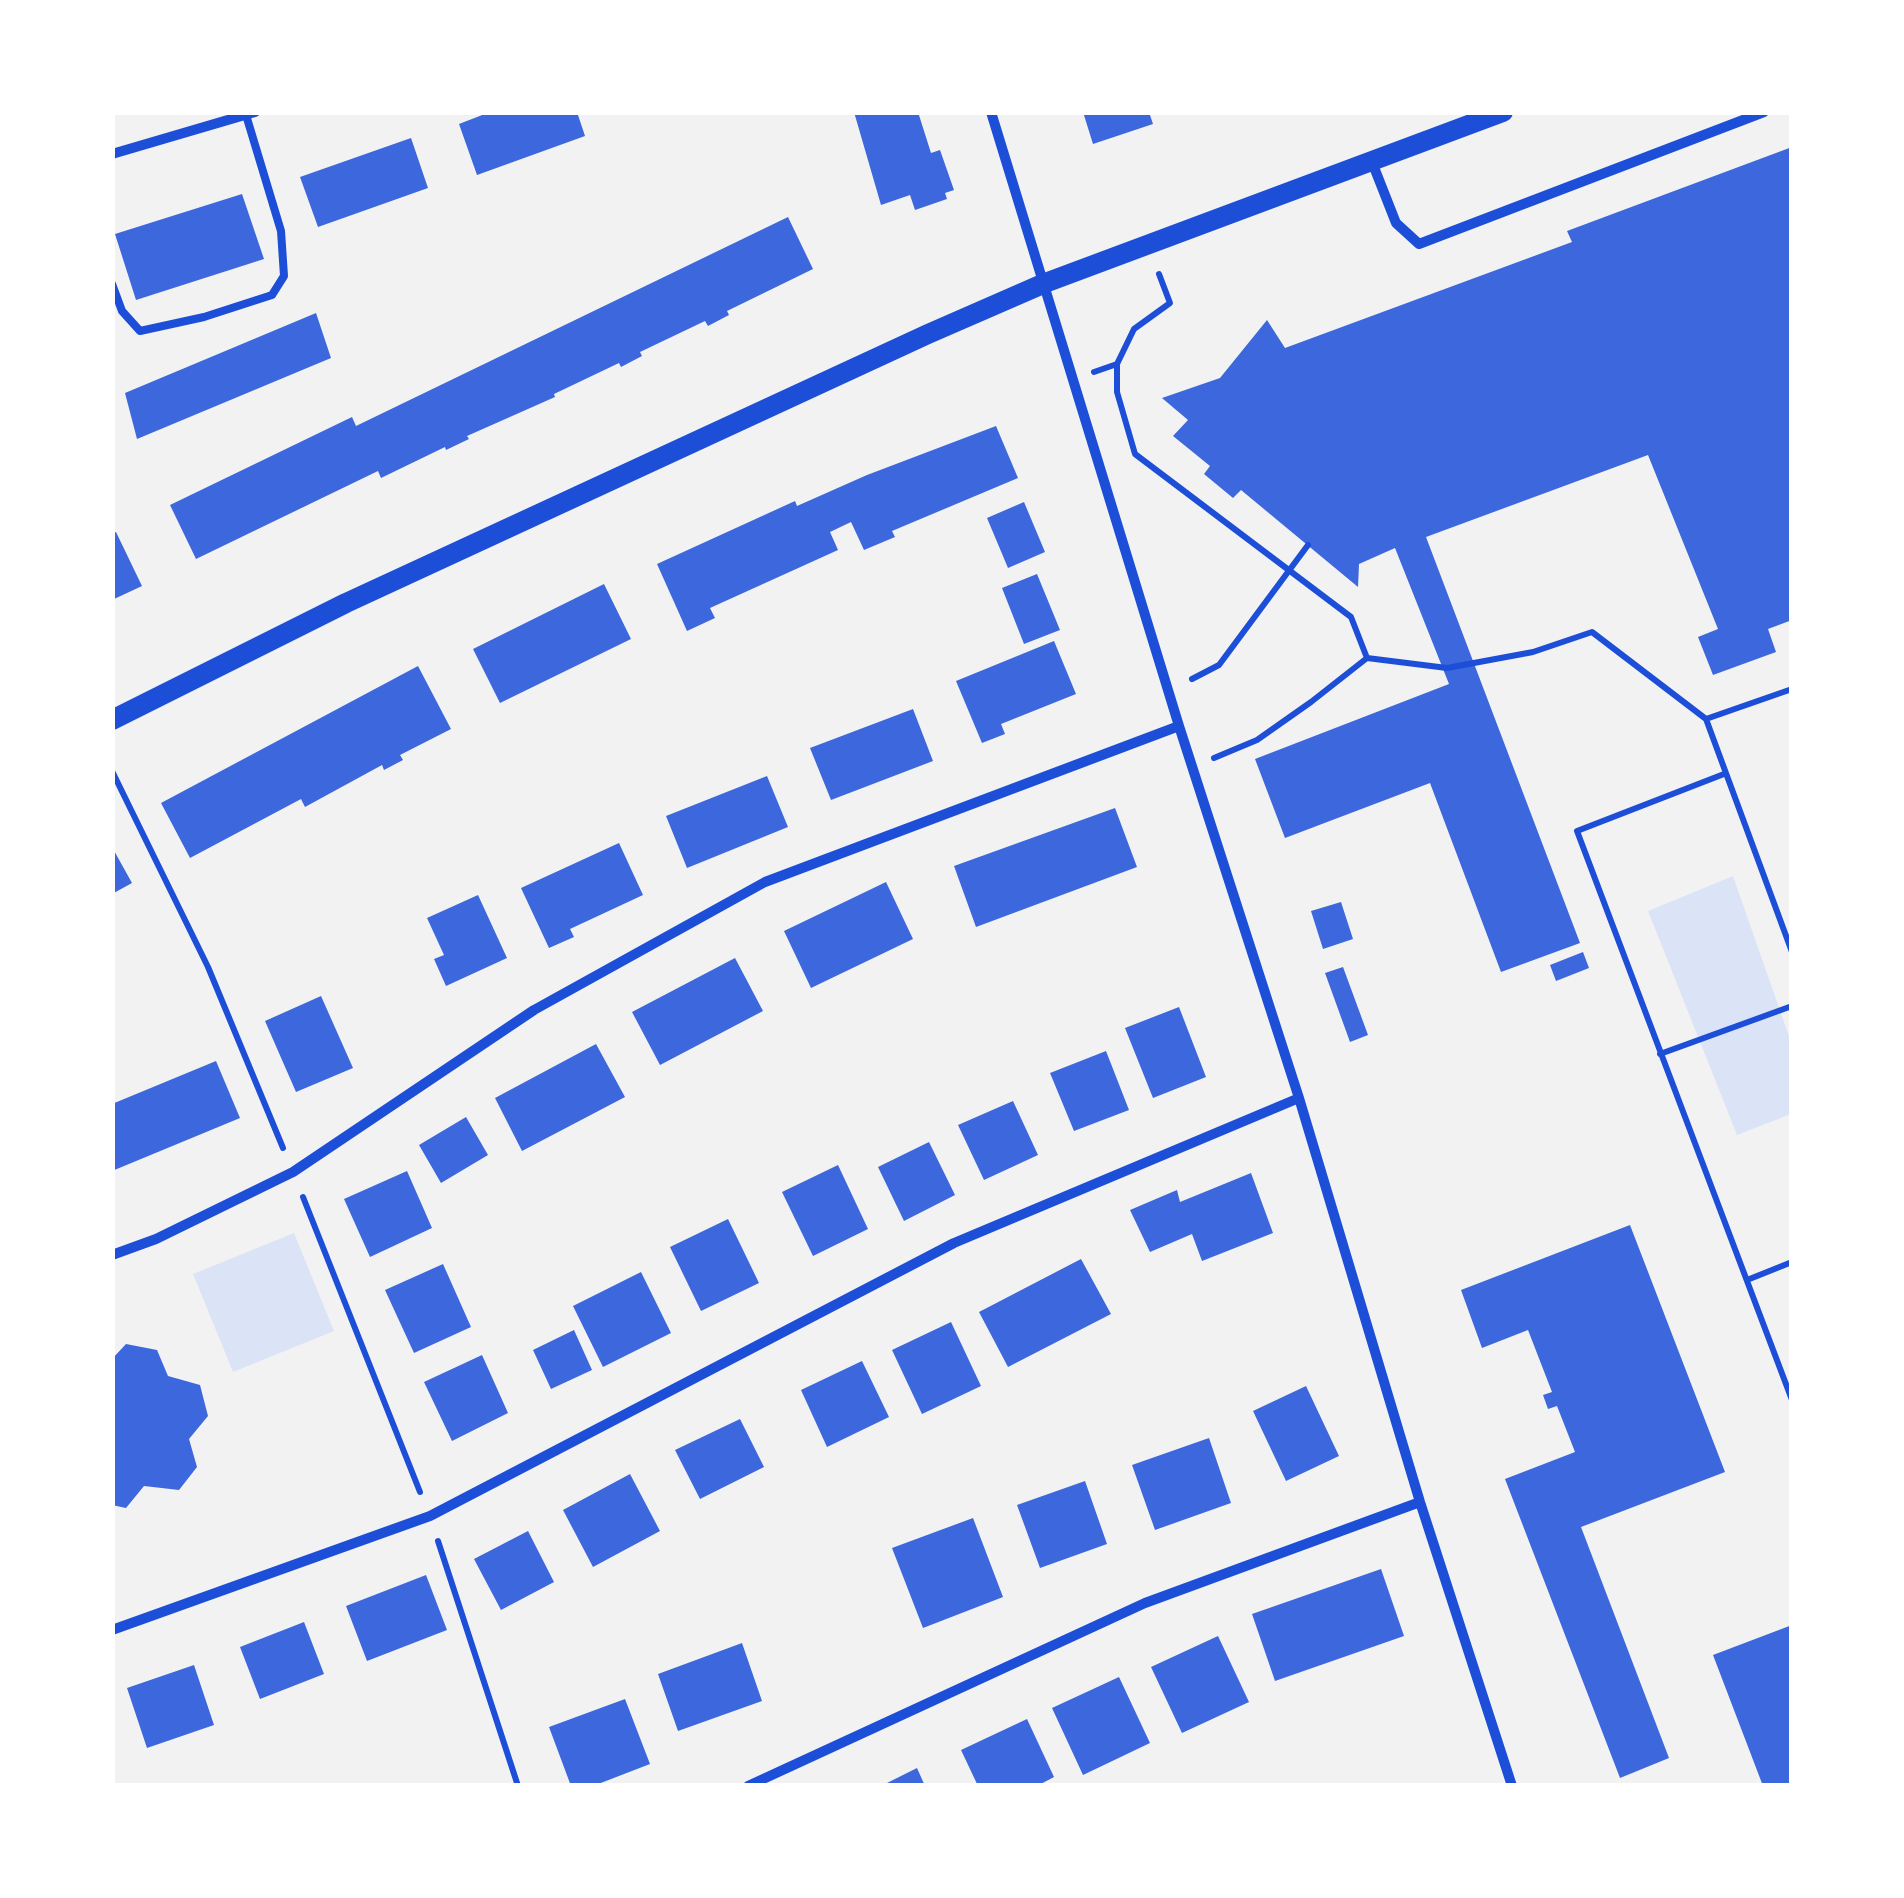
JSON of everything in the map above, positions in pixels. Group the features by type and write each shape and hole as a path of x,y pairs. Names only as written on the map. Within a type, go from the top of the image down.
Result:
{"main road":[{"path":"112,720 363,596 928,334 1045,283 1503,112"}],"street":[{"path":"991,112 1178,726 1299,1098 1420,1502 1512,1786"},
{"path":"1372,162 1396,223 1419,244 1764,112"},
{"path":"112,154 251,114"},
{"path":"112,1255 156,1239 293,1172 534,1010 765,882 1178,726"},
{"path":"112,1630 430,1516 954,1244 1299,1098"},
{"path":"748,1786 1145,1603 1420,1502"}],"lane":[{"path":"112,284 122,311 140,331 204,317 272,295 284,276 281,230 251,114"}],"path":[{"path":"1148,244 1170,303 1134,329 1116,364 1117,392 1135,454 1351,617 1367,658"},
{"path":"1168,691 1219,665 1308,545"},
{"path":"1192,767 1257,740 1367,658 1447,668 1533,652 1592,632 1706,719 1792,952"},
{"path":"1706,719 1792,689"},
{"path":"112,772 208,967 293,1172 430,1516 518,1786"},
{"path":"1724,774 1577,830 1792,1400"},
{"path":"1660,1054 1792,1006"},
{"path":"1746,1280 1792,1262"}],"shaded area":[{"path":"1733,876 1791,1042 1791,1114 1737,1135 1648,911"},
{"path":"294,1233 334,1331 233,1372 193,1274"}],"building":[{"path":"490,112 577,112 585,136 477,175 459,124"},
{"path":"854,112 918,112 931,153 940,150 954,190 945,193 947,199 915,210 910,195 881,205"},
{"path":"1083,112 1149,112 1153,124 1093,144"},
{"path":"411,138 428,188 318,227 300,177"},
{"path":"1792,147 1792,620 1768,629 1776,652 1713,675 1698,637 1718,629 1648,455 1426,537 1580,943 1501,972 1430,783 1285,838 1255,759 1449,684 1395,548 1359,564 1358,587 1241,490 1233,498 1204,474 1210,466 1173,436 1188,420 1162,398 1220,378 1267,320 1285,348 1572,242 1567,231"},
{"path":"242,194 264,259 136,300 115,234"},
{"path":"788,217 813,269 727,311 729,315 708,326 705,321 640,352 642,356 621,367 619,363 467,436 469,439 446,450 445,447 381,478 378,471 196,559 170,505 352,417 356,426"},
{"path":"316,313 331,358 137,439 125,393"},
{"path":"996,426 1018,478 892,531 895,537 864,550 851,522 830,532 838,550 710,608 715,618 687,631 657,564 795,501 797,506"},
{"path":"1024,502 1045,552 1008,568 987,518"},
{"path":"116,532 142,586 112,600 112,534"},
{"path":"1037,574 1060,630 1024,644 1002,588"},
{"path":"604,584 631,639 500,703 473,649"},
{"path":"1054,641 1076,694 1001,724 1005,734 982,743 956,681"},
{"path":"418,666 451,729 400,755 403,760 384,770 382,765 305,807 301,799 190,858 161,803"},
{"path":"913,709 933,761 831,800 810,748"},
{"path":"767,776 788,827 687,868 666,816"},
{"path":"1115,808 1137,867 976,927 954,866"},
{"path":"619,843 643,895 570,929 574,937 549,948 521,888"},
{"path":"112,847 132,883 112,894"},
{"path":"886,882 913,939 811,988 784,931"},
{"path":"478,895 507,958 446,986 434,959 444,955 427,918"},
{"path":"1341,902 1353,939 1323,949 1311,911"},
{"path":"1583,952 1589,968 1556,981 1550,965"},
{"path":"735,958 763,1011 660,1065 632,1012"},
{"path":"1343,967 1368,1035 1350,1042 1325,973"},
{"path":"321,996 353,1068 296,1092 265,1021"},
{"path":"1179,1007 1206,1077 1153,1098 1125,1028"},
{"path":"596,1044 625,1097 522,1151 495,1098"},
{"path":"1106,1051 1129,1110 1074,1131 1050,1073"},
{"path":"216,1061 240,1118 112,1171 112,1104"},
{"path":"1013,1101 1038,1155 984,1180 958,1125"},
{"path":"466,1117 488,1155 441,1183 419,1145"},
{"path":"929,1142 955,1195 904,1221 878,1167"},
{"path":"838,1165 868,1229 813,1256 782,1192"},
{"path":"407,1171 432,1228 370,1257 344,1199"},
{"path":"1251,1173 1273,1233 1202,1261 1192,1234 1150,1252 1130,1210 1177,1190 1180,1202"},
{"path":"728,1219 759,1283 701,1311 670,1247"},
{"path":"1630,1225 1725,1472 1581,1527 1669,1758 1620,1778 1505,1479 1575,1452 1557,1406 1548,1409 1543,1395 1552,1392 1528,1330 1482,1348 1461,1290"},
{"path":"1081,1259 1111,1314 1008,1367 979,1312"},
{"path":"443,1264 471,1327 414,1353 385,1290"},
{"path":"641,1272 671,1333 603,1367 573,1306"},
{"path":"951,1322 981,1386 922,1414 892,1350"},
{"path":"574,1330 592,1370 551,1389 533,1350"},
{"path":"126,1344 157,1350 168,1376 200,1385 208,1416 189,1439 197,1467 179,1490 144,1486 126,1508 112,1505 112,1359"},
{"path":"482,1355 508,1413 452,1441 424,1382"},
{"path":"862,1361 889,1417 827,1447 801,1390"},
{"path":"1306,1386 1339,1456 1286,1481 1253,1411"},
{"path":"740,1419 764,1467 700,1499 675,1450"},
{"path":"1209,1438 1231,1503 1155,1530 1132,1465"},
{"path":"630,1474 660,1531 593,1567 563,1510"},
{"path":"1085,1481 1107,1544 1040,1568 1017,1505"},
{"path":"973,1518 1003,1597 923,1628 892,1548"},
{"path":"528,1531 554,1582 501,1610 474,1559"},
{"path":"1381,1569 1404,1636 1275,1681 1252,1614"},
{"path":"426,1575 447,1630 367,1661 346,1606"},
{"path":"304,1622 324,1674 260,1699 240,1647"},
{"path":"1792,1625 1792,1786 1763,1786 1713,1655"},
{"path":"1218,1636 1249,1702 1182,1733 1151,1667"},
{"path":"742,1643 762,1701 678,1731 658,1674"},
{"path":"194,1665 214,1725 147,1748 127,1688"},
{"path":"1119,1677 1150,1743 1083,1775 1052,1708"},
{"path":"625,1699 650,1764 593,1786 571,1786 549,1727"},
{"path":"1027,1719 1054,1777 1037,1786 978,1786 961,1750"},
{"path":"917,1768 925,1786 881,1786"}]}
